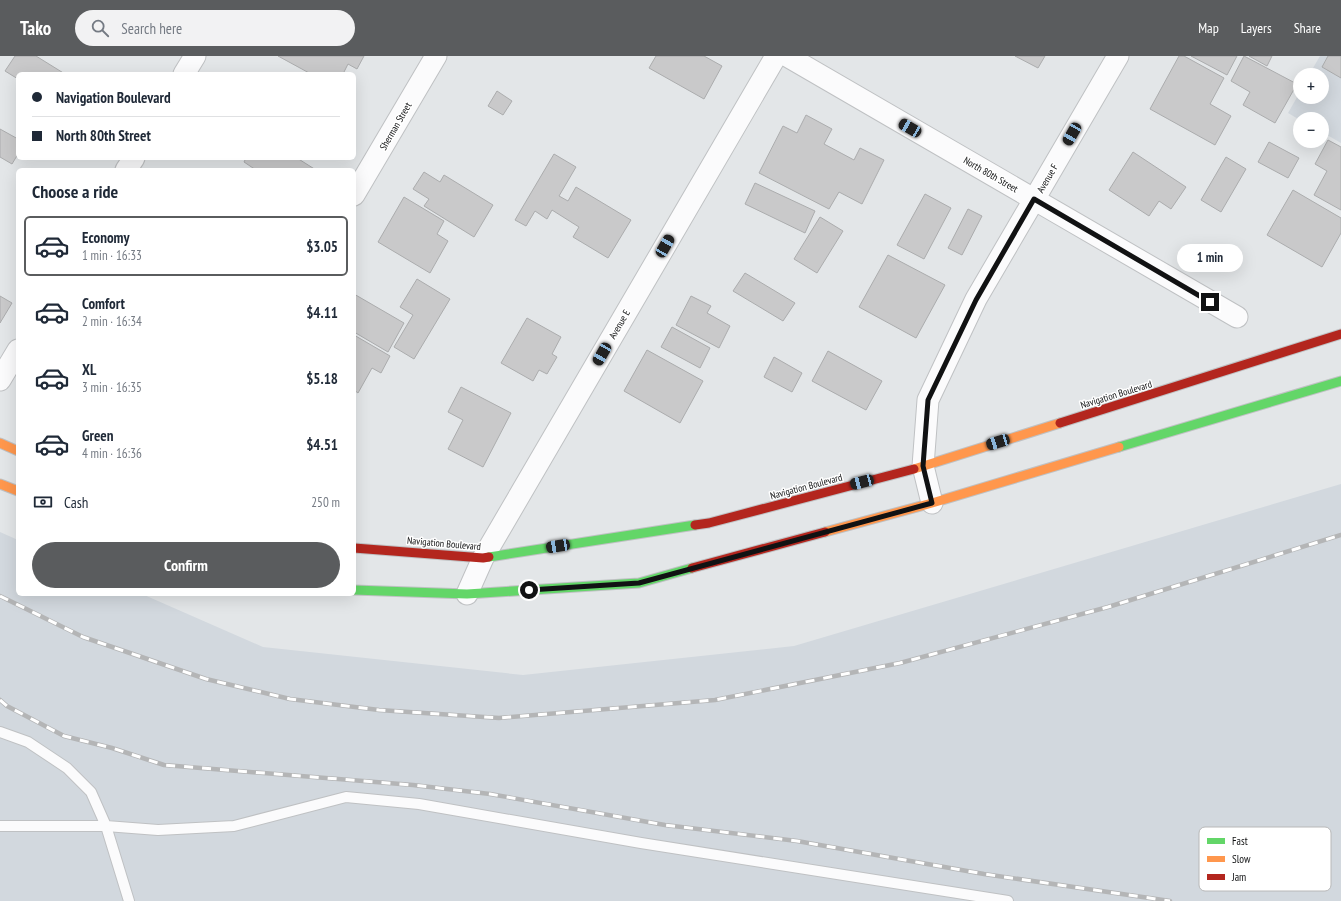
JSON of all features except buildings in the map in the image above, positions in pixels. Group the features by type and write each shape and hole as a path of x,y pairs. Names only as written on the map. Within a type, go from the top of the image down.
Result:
{"main road":[{"name":"Navigation Boulevard","path":"356,548 483,558 709,523 923,466 1341,334"},
{"path":"356,590 466,594 639,583 932,503 1341,381"},
{"path":"0,443 16,450"},
{"path":"0,484 16,490"}],"street":[{"path":"185,72 195,56"},
{"name":"Sherman Street","path":"356,192 436,56"},
{"name":"Avenue E","path":"466,594 483,558 776,56"},
{"name":"North 80th Street","path":"787,56 1237,318"},
{"name":"Avenue F","path":"932,503 923,466 928,400 976,300 1118,56"},
{"path":"0,380 16,353"}],"lane":[{"path":"0,732 28,742 67,768 90,792 106,826 129,901"},
{"path":"0,826 106,826 158,830 234,826 346,797 419,804 641,843 1008,901"}],"shaded area":[{"path":"1320,56 1341,56 1341,143 1329,136 1329,112 1293,112 1293,116 1288,113 1293,104 1329,104 1329,68 1313,68"},
{"path":"1341,484 1341,901 0,901 0,532 16,539 16,596 147,596 263,647 523,675 794,646"}],"railway":[{"path":"0,596 83,637 206,679 290,699 379,710 499,718 715,700 900,663 1108,607 1341,535"},
{"path":"0,700 7,706 64,736 112,748 164,765 413,785 490,794 665,825 797,841 984,874 1170,901"}],"traffic: fast":[{"path":"1119,447 1341,381"},
{"path":"489,557 695,525"},
{"path":"356,590 467,594 639,583 692,568"}],"traffic: slow":[{"path":"914,469 1060,423"},
{"path":"0,443 16,450"},
{"path":"825,532 932,503 1119,447"},
{"path":"0,484 16,490"}],"traffic: jam":[{"path":"1060,423 1341,334"},
{"path":"695,525 709,523 914,469"},
{"path":"692,568 825,532"},
{"path":"356,548 483,558 489,557"}],"route":[{"path":"529,590 639,583 817,536 932,503 923,466 928,400 976,300 1034,199 1210,302"}]}
